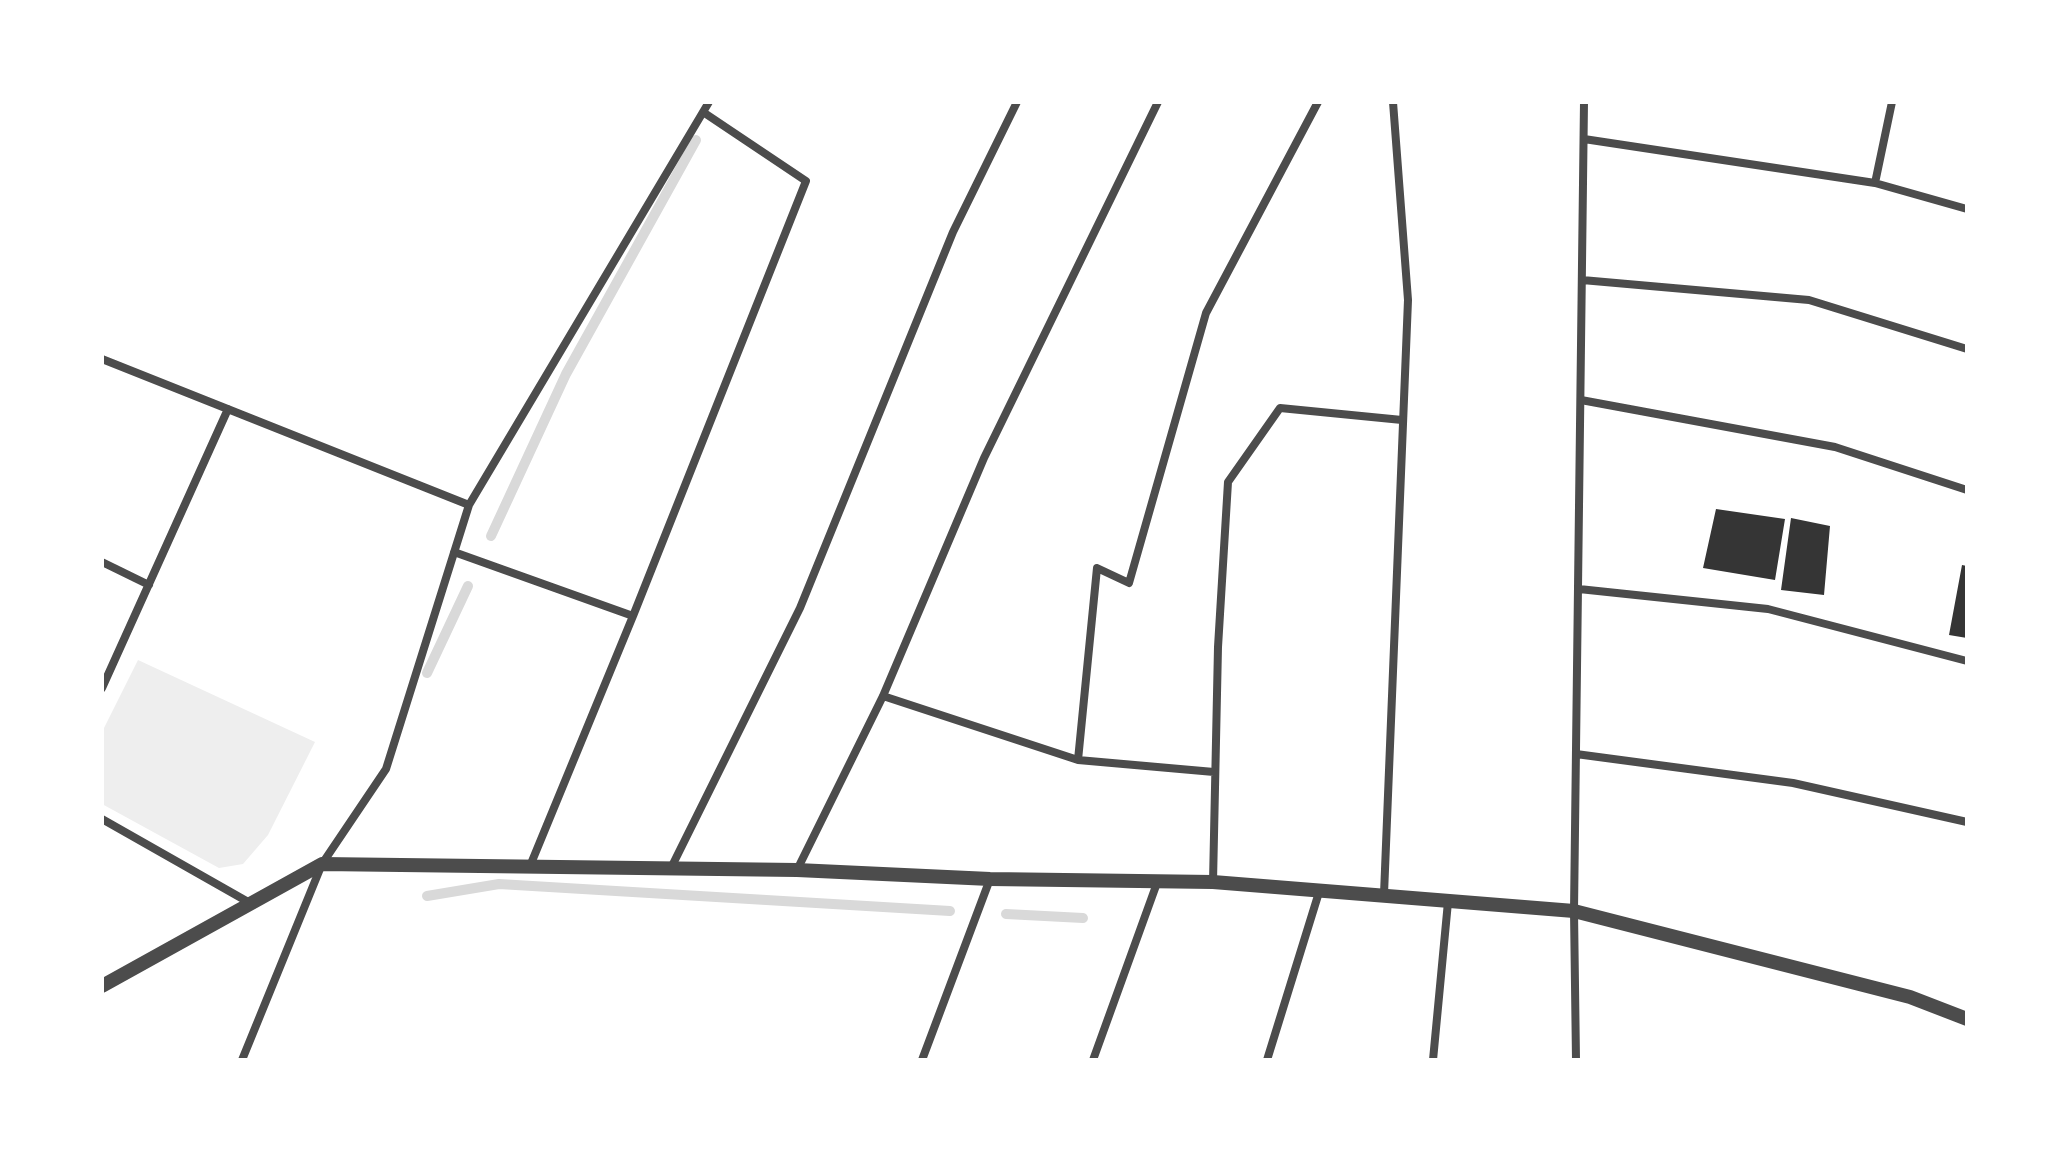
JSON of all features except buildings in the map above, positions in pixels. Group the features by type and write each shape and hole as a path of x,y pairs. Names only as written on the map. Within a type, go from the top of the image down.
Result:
{"street":[{"path":"242,1060 322,864 386,769 469,505 709,102"},
{"path":"671,868 800,608 953,232 1017,102"},
{"path":"797,870 883,696 984,458 1158,102"},
{"path":"1078,760 1097,568 1129,583 1206,313 1318,102"},
{"path":"1384,894 1408,300 1393,102"},
{"path":"1576,1060 1574,911 1584,102"},
{"path":"1875,183 1892,102"},
{"path":"530,867 806,181 703,112"},
{"path":"1584,139 1875,183 1967,209"},
{"path":"1582,280 1809,300 1967,349"},
{"path":"102,359 469,505"},
{"path":"1581,400 1835,447 1967,490"},
{"path":"1213,882 1214,772 1228,482 1280,408 1402,420"},
{"path":"102,688 228,409"},
{"path":"454,552 633,616"},
{"path":"102,562 149,585"},
{"path":"1579,589 1768,609 1967,661"},
{"path":"883,696 1078,760 1214,772"},
{"path":"1576,754 1793,783 1967,822"},
{"path":"102,819 250,903"},
{"path":"102,986 322,864 797,870 990,879 1213,882 1574,911 1910,997 1967,1019"},
{"path":"922,1060 990,879"},
{"path":"1093,1060 1157,883"},
{"path":"1267,1060 1320,889"},
{"path":"1433,1060 1448,902"}],"shaded area":[{"path":"138,660 315,742 268,835 243,864 219,868 102,804 102,732"}],"waterway":[{"path":"491,536 566,374 696,140"},
{"path":"427,673 468,586"},
{"path":"427,896 499,884 950,911"},
{"path":"1006,914 1083,918"}]}
